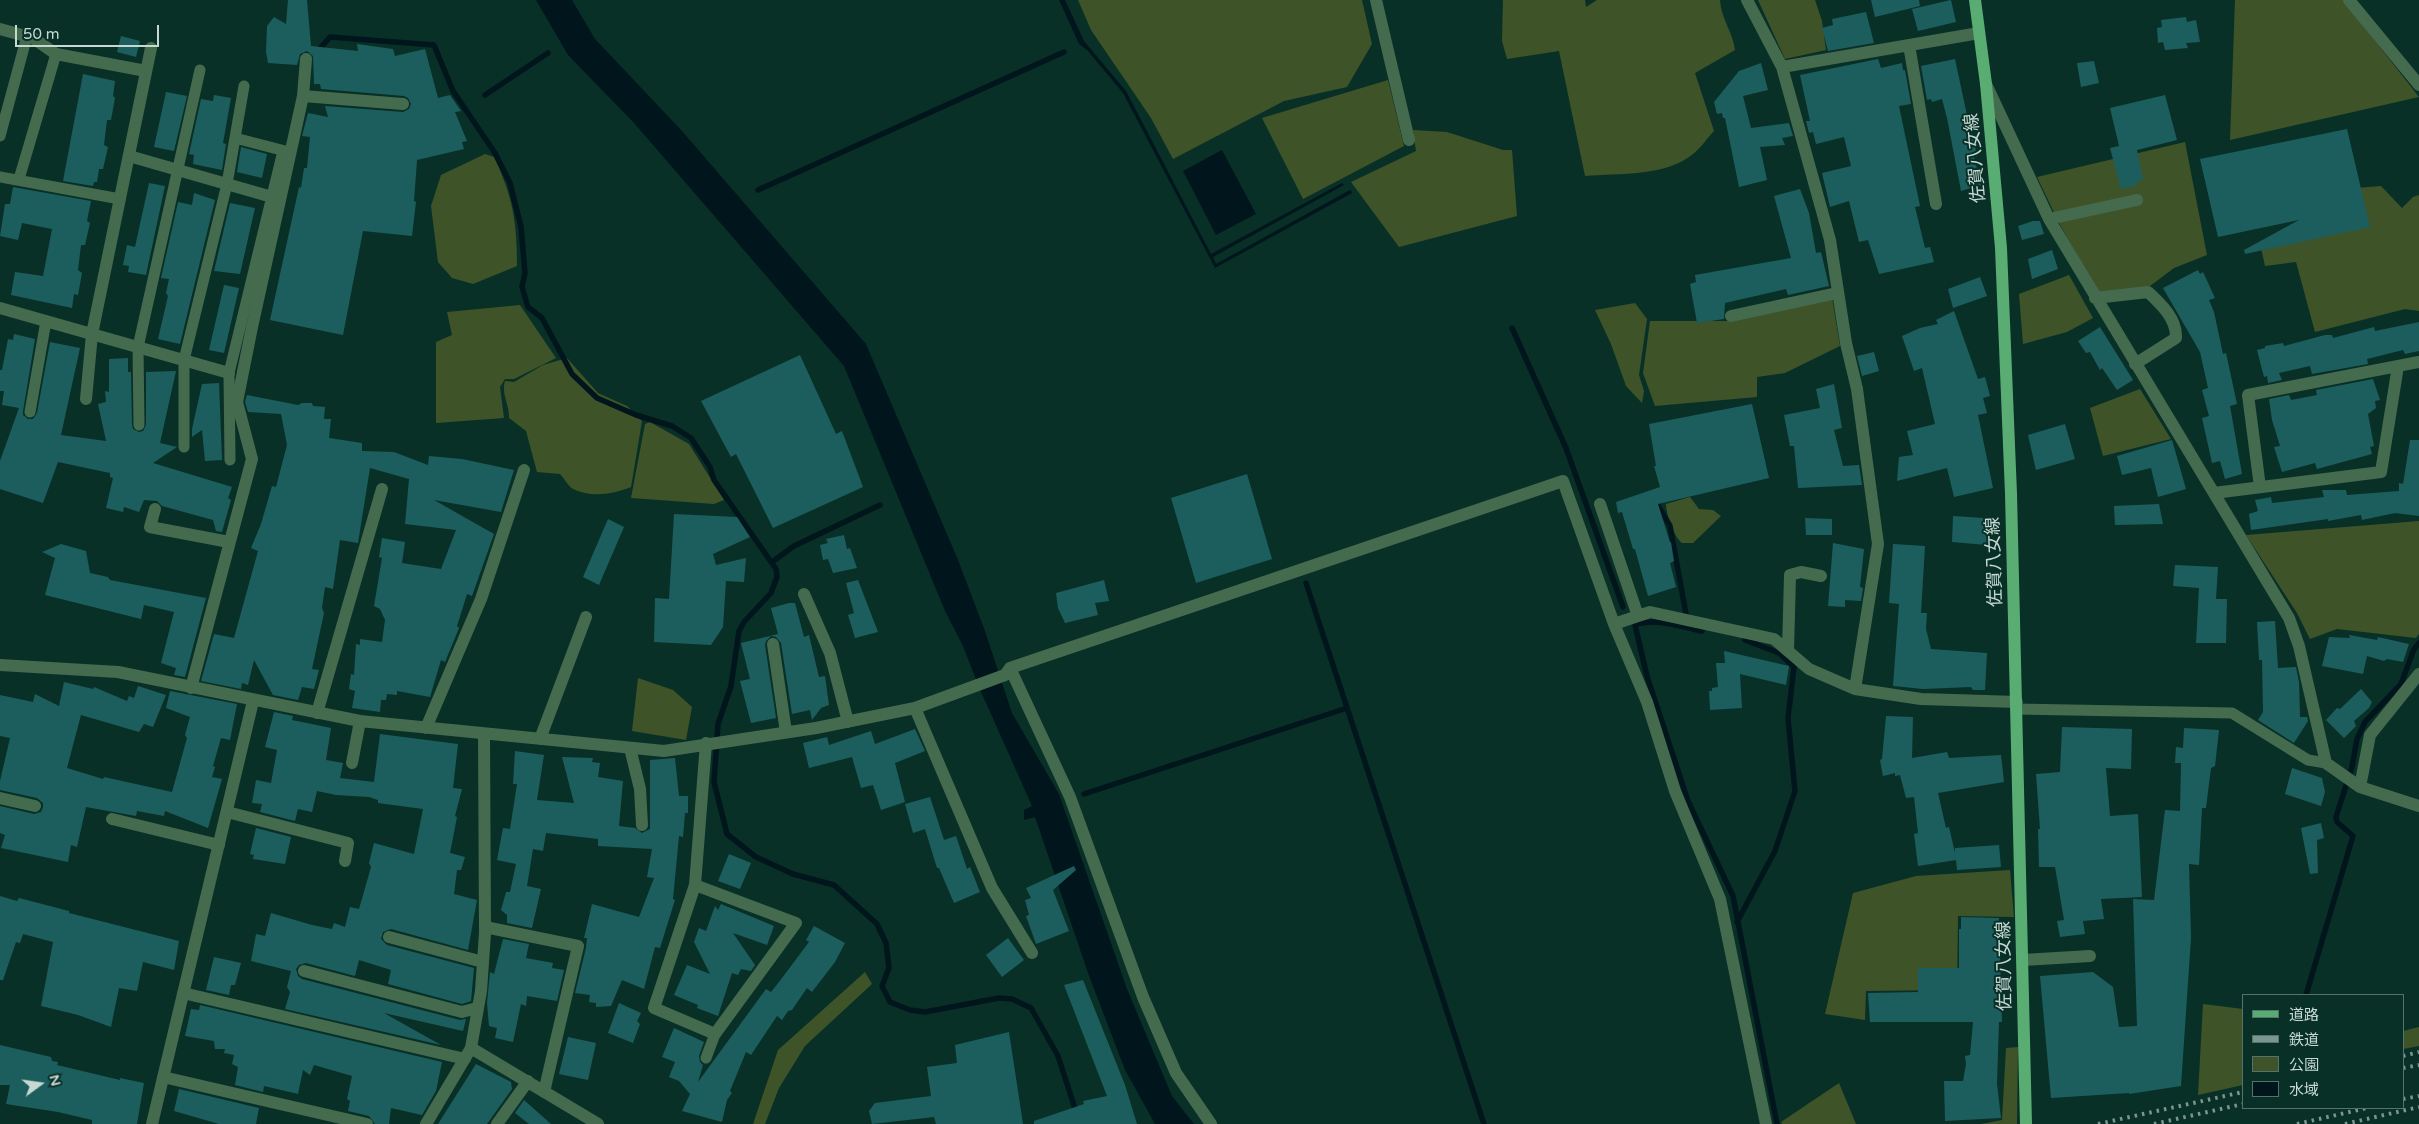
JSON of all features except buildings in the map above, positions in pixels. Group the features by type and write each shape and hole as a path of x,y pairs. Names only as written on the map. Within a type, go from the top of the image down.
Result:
{"main road":[{"name":"佐賀八女線","path":"1974,0 1986,84 2001,248 2017,706 2026,1124"}],"street":[{"path":"1376,0 1409,140"},
{"path":"1747,0 1782,67 1830,240 1846,343 1857,389 1878,544 1855,689"},
{"path":"2349,0 2419,85"},
{"path":"0,29 27,36 56,54 146,71"},
{"path":"1782,67 1979,32"},
{"path":"1909,45 1936,204"},
{"path":"86,399 92,334 151,48"},
{"path":"191,688 252,459 238,402 287,152 303,96 306,59"},
{"path":"1986,84 2049,219 2289,618 2299,646 2326,764 2360,787 2419,806"},
{"path":"303,96 404,104"},
{"path":"129,156 272,197"},
{"path":"2049,219 2136,200"},
{"path":"2095,298 2148,292 2163,305 2176,329 2176,338 2172,343 2135,364"},
{"path":"1730,316 1837,293"},
{"path":"0,311 46,321 229,373"},
{"path":"2260,487 2248,395 2419,362"},
{"path":"2214,493 2381,472 2398,366"},
{"path":"229,403 247,473"},
{"path":"426,728 481,599 524,470"},
{"path":"0,665 118,672 253,701 360,721 664,751 848,722 915,708 1004,675 1010,668 1563,481 1614,624 1647,702 1675,792 1720,899 1766,1124"},
{"path":"317,713 382,489"},
{"path":"1600,504 1638,616"},
{"path":"155,509 150,527 229,542"},
{"path":"1788,651 1790,575 1801,572 1821,576"},
{"path":"804,594 830,653 848,722"},
{"path":"1614,624 1650,612 1774,639 1808,669 1855,689 1921,699 2017,706"},
{"path":"540,739 586,617"},
{"path":"773,644 786,732"},
{"path":"1010,668 1070,797 1143,997 1176,1073 1211,1124"},
{"path":"2360,787 2370,735 2419,674"},
{"path":"152,1124 253,701"},
{"path":"915,708 992,888 1032,953"},
{"path":"352,763 360,721"},
{"path":"426,1124 468,1053 477,1008 485,928 484,734"},
{"path":"695,885 796,924 715,1034 654,1008 695,885 706,743"},
{"path":"630,748 640,789 642,825"},
{"path":"0,798 35,806"},
{"path":"227,812 348,843 346,861"},
{"path":"112,819 219,845"},
{"path":"485,928 578,946 544,1092"},
{"path":"389,937 483,962"},
{"path":"2023,960 2090,956"},
{"path":"304,971 462,1012 477,1008"},
{"path":"184,993 468,1053 528,1081 598,1124"},
{"path":"162,1077 366,1124"},
{"path":"497,1124 528,1081"}],"lane":[{"path":"0,136 27,36"},
{"path":"19,179 56,54"},
{"path":"139,425 138,347 200,70"},
{"path":"184,447 184,360 227,184 244,86"},
{"path":"230,460 229,373 272,197 287,152 235,138"},
{"path":"0,176 120,199"},
{"path":"30,412 46,321"},
{"path":"2017,706 2232,713 2308,760 2326,764"},
{"path":"706,1058 715,1034"}],"green space":[{"path":"1078,0 1362,0 1372,44 1347,87 1284,101 1173,159 1151,118 1091,30"},
{"path":"1503,0 1585,0 1586,7 1597,0 1720,0 1722,13 1735,50 1695,73 1714,131 1693,154 1669,167 1627,174 1585,176 1559,51 1507,59 1502,41"},
{"path":"1758,0 1815,0 1822,21 1826,50 1785,59"},
{"path":"2235,0 2343,0 2419,97 2230,140"},
{"path":"1388,80 1404,146 1303,199 1262,118"},
{"path":"1413,130 1447,132 1503,150 1512,150 1517,216 1399,247 1351,182 1416,151"},
{"path":"2185,142 2207,255 2174,268 2146,289 2099,294 2059,223 2037,177"},
{"path":"485,154 494,157 510,197 515,223 517,266 473,284 452,278 438,262 431,206 441,175"},
{"path":"2381,186 2402,208 2413,197 2419,195 2419,311 2405,309 2315,332 2296,262 2265,266 2261,248 2357,188"},
{"path":"2069,275 2093,318 2067,332 2023,344 2019,294"},
{"path":"1832,297 1840,346 1785,373 1757,377 1757,397 1655,406 1643,373 1650,321 1726,321"},
{"path":"1635,303 1647,319 1639,375 1644,391 1642,403 1626,386 1611,344 1595,310"},
{"path":"520,305 556,358 514,379 505,379 500,387 504,418 436,423 436,342 452,335 447,312"},
{"path":"567,358 598,393 627,406 642,421 631,487 617,492 602,494 580,492 569,486 560,474 537,472 526,431 509,418 504,391 505,381 514,382 543,365"},
{"path":"2140,389 2171,439 2103,456 2090,408"},
{"path":"650,422 689,444 724,500 714,504 631,498 645,424"},
{"path":"1690,497 1699,509 1713,510 1721,516 1693,543 1682,543 1671,525 1666,504"},
{"path":"2419,521 2419,634 2416,638 2337,629 2310,639 2297,613 2246,535"},
{"path":"638,678 673,690 692,707 686,740 632,731"},
{"path":"2010,870 2014,917 1958,916 1957,995 1942,990 1866,991 1865,1020 1825,1014 1853,893 1916,876"},
{"path":"865,972 872,984 805,1046 779,1088 765,1124 753,1124 778,1050"},
{"path":"2203,1004 2242,1009 2242,1085 2198,1095"},
{"path":"2419,1027 2419,1046 2404,1049 2404,1031"},
{"path":"2018,1047 2017,1124 1981,1124 2002,1120 2006,1048"},
{"path":"1839,1083 1856,1124 1782,1124 1781,1122"}],"water":[{"path":"536,0 572,0 595,39 682,131 866,344 958,560 985,631 1012,713 1059,794 1127,989 1172,1096 1194,1124 1155,1124 1125,1070 1088,973 1035,817 1024,820 1024,810 1032,806 978,685 963,646 945,611 844,366 634,123 568,55"},
{"path":"1059,0 1065,0 1084,41 1126,91 1211,254 1342,183 1344,185 1213,257 1216,264 1348,191 1351,190 1352,193 1215,268 1123,93 1088,51 1079,44"},
{"path":"1222,150 1256,214 1216,235 1183,171"}],"waterway":[{"path":"317,52 330,37 434,45 453,91 495,153 510,183 521,227 525,273 522,287 528,307 542,318 572,374 597,398 636,415 672,426 691,438 710,467 714,480 776,569 777,577 771,593 744,622 739,631 731,686 718,724 714,782 727,834 756,857 793,874 834,885 877,924 886,943 889,968 882,986 890,1002 910,1010 925,1012 999,998 1012,999 1031,1008 1058,1056 1080,1124"},
{"path":"758,190 1064,52"},
{"path":"485,95 548,53"},
{"path":"1512,328 1566,448 1623,607"},
{"path":"1657,504 1670,526 1686,614"},
{"path":"772,562 794,546 880,505"},
{"path":"1306,583 1484,1124"},
{"path":"1702,631 1660,622 1635,625 1647,676 1688,801 1733,896 1777,1124"},
{"path":"1737,922 1775,851 1795,791 1788,718 1794,667 1779,653 1745,640"},
{"path":"2306,994 2353,836 2337,822 2336,817 2352,767 2357,739 2365,722 2401,684 2414,649 2419,643"},
{"path":"1084,794 1347,708"}],"railway":[{"path":"2404,1056 2419,1052"},
{"path":"2404,1068 2419,1065"},
{"path":"2098,1124 2242,1092"},
{"path":"2404,1099 2419,1096"},
{"path":"2154,1124 2242,1104"},
{"path":"2345,1124 2419,1107"},
{"path":"2297,1124 2363,1109"}]}
